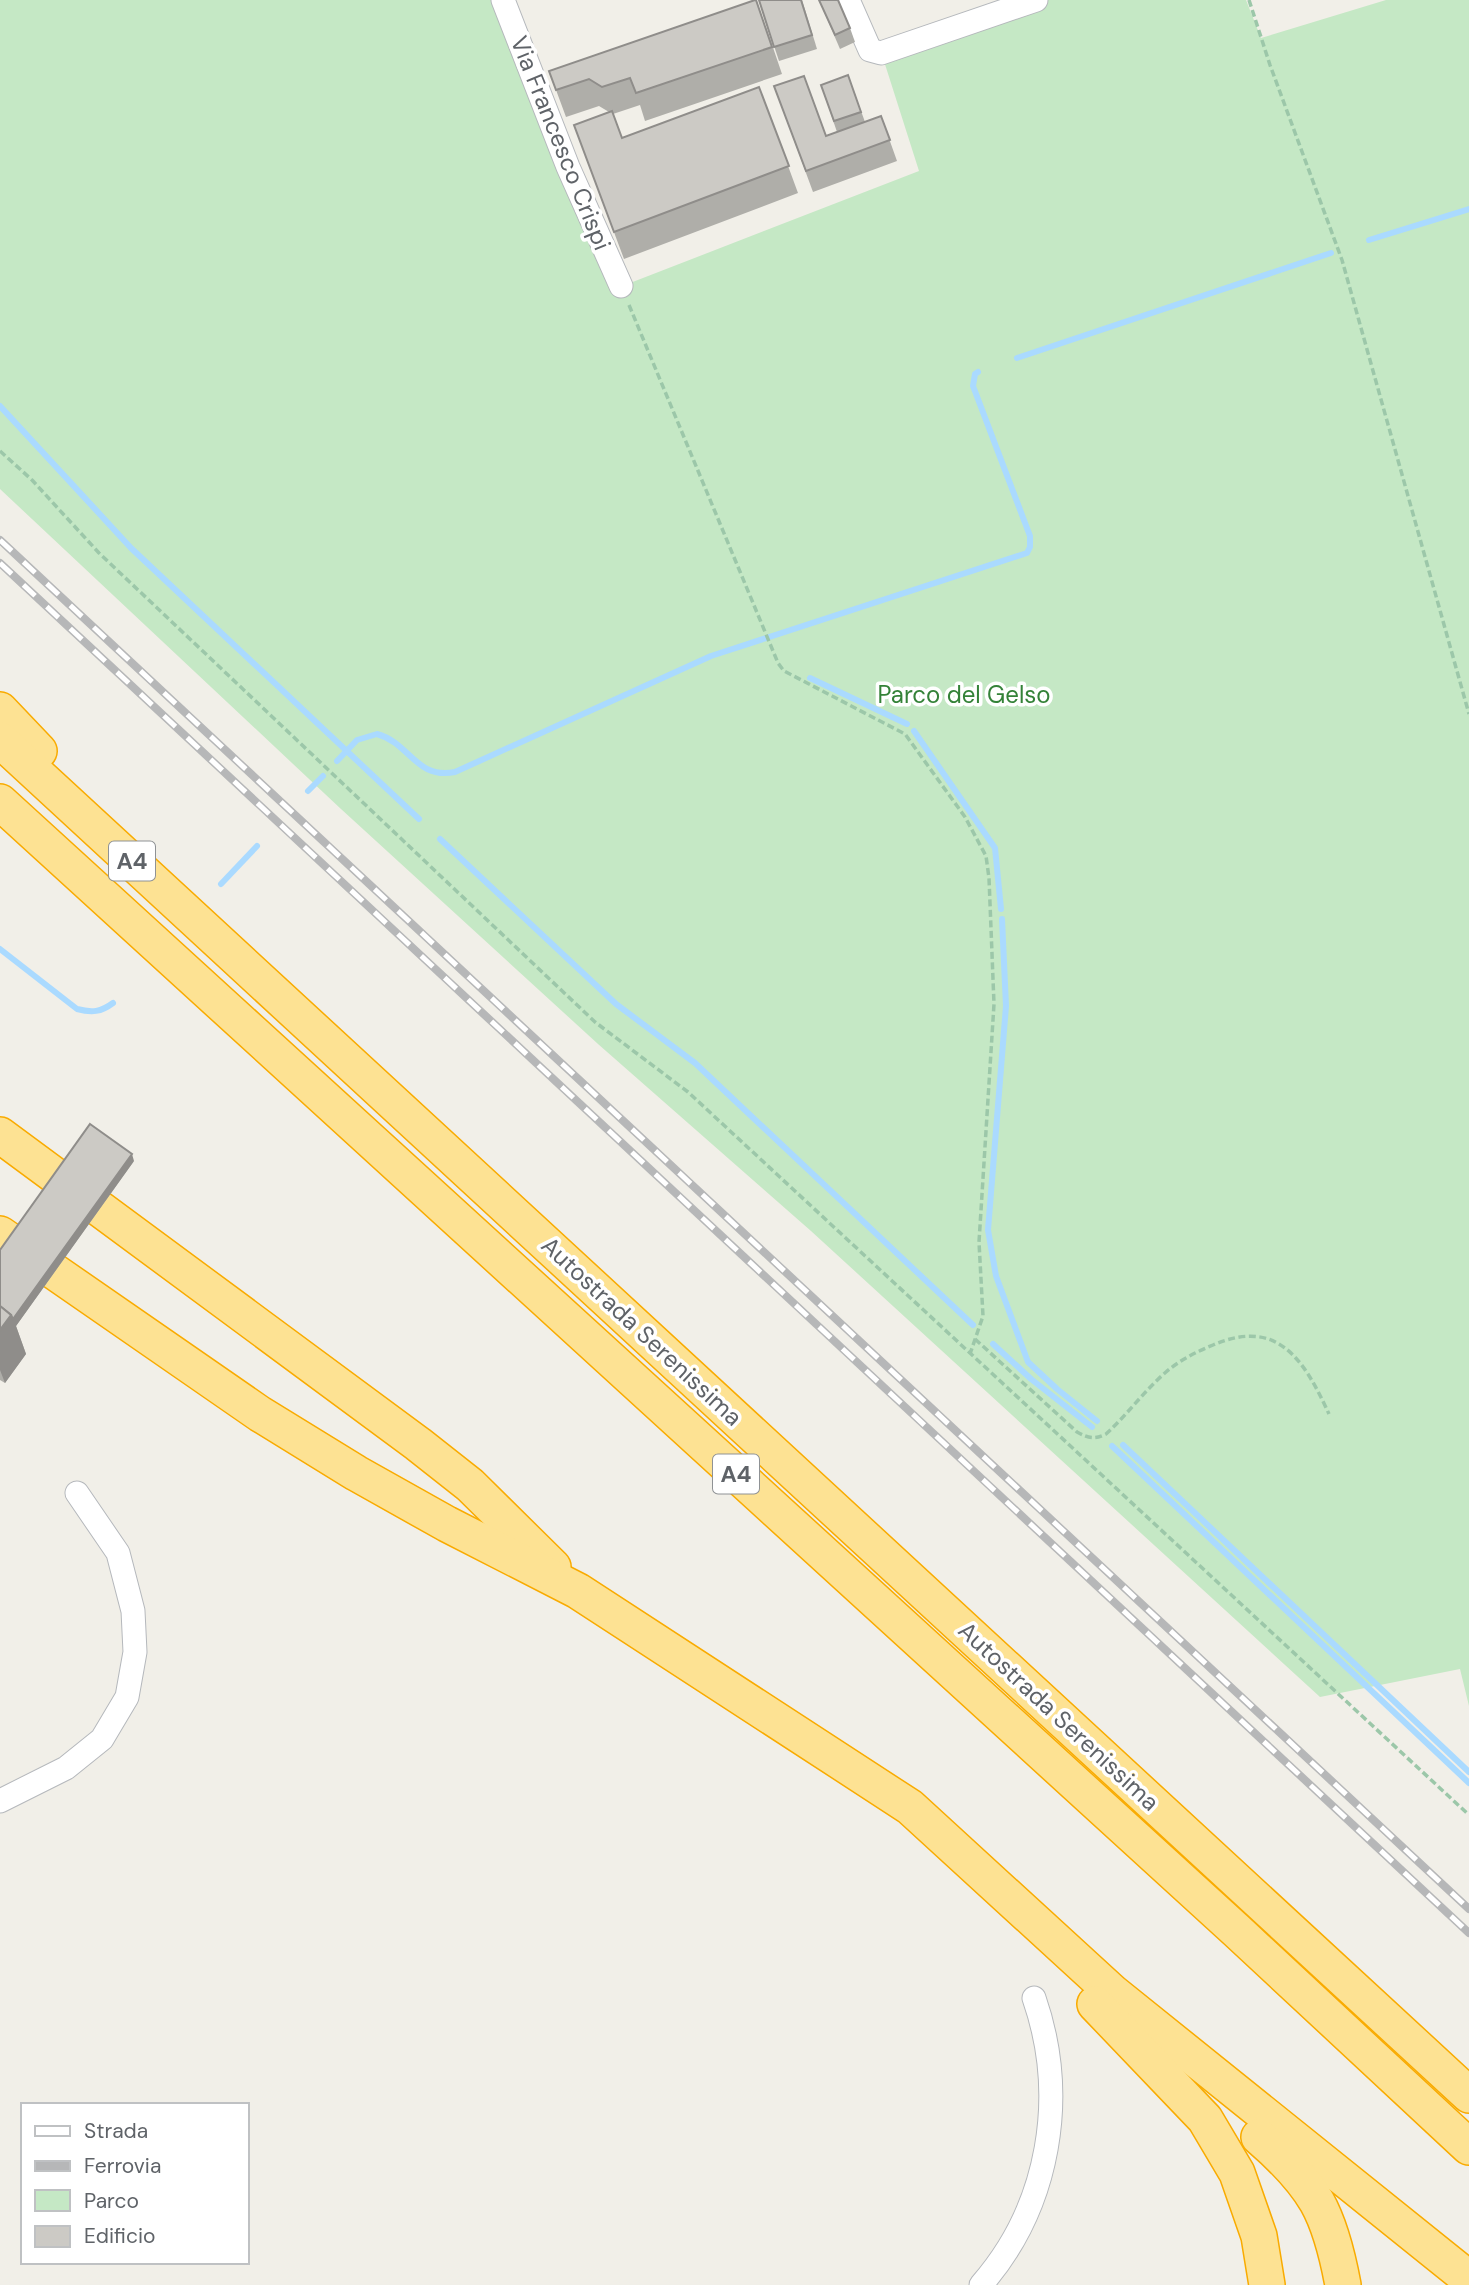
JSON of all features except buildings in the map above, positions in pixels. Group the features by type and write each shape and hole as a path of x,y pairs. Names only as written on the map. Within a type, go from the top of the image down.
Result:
{"highway":[{"path":"0,710 263,982"},
{"name":"Autostrada Serenissima","path":"0,740 1469,2095"},
{"name":"Autostrada Serenissima","path":"0,802 1247,1940 1469,2147"},
{"path":"0,1135 470,1485 578,1591"},
{"path":"0,1234 260,1414 447,1524 578,1591 910,1807 1112,1992 1469,2279"},
{"path":"780,1723 1095,2004 1279,2154 1317,2202 1338,2256 1343,2285"},
{"path":"1095,2004 1205,2119 1237,2173 1259,2236 1267,2285"}],"street":[{"name":"Via Francesco Crispi","path":"503,0 573,179 621,285"},
{"path":"848,0 870,50 881,53 1036,0"},
{"path":"0,1801 66,1768 102,1738 127,1697 135,1652 133,1611 118,1553 77,1493"},
{"path":"981,2285 993,2272 1021,2228 1041,2178 1050,2127 1052,2073 1042,2021 1034,1997"}],"path":[{"path":"1249,0 1270,65 1342,260 1469,714"},
{"path":"621,285 762,628 784,671 905,734 965,817 986,856 994,1004 989,1114 980,1215 983,1317 970,1353"},
{"path":"0,451 32,480 99,553 595,1022 688,1092 1469,1815"},
{"path":"975,1339 1077,1432 1095,1439 1106,1434 1165,1373 1182,1361 1222,1341 1244,1335 1263,1336 1282,1344 1317,1386 1329,1414"}],"green space":[{"name":"Parco del Gelso","path":"0,0 491,0 539,122 612,290 919,171 883,58 1048,0 1246,0 1261,38 1386,0 1469,0 1469,1706 1460,1669 1320,1697 811,1231 598,1044 341,809 0,489"}],"waterway":[{"path":"1369,240 1469,209"},
{"path":"1017,358 1331,253"},
{"path":"337,761 357,740 377,734 398,745 431,771 455,772 711,656 1027,553 1030,536 973,386 975,374 978,372"},
{"path":"0,406 131,548 419,819"},
{"path":"810,678 907,724"},
{"path":"914,731 995,848 1001,909"},
{"path":"308,791 323,776"},
{"path":"440,839 616,1004 695,1063 973,1325"},
{"path":"221,884 257,846"},
{"path":"1002,919 1006,1006 988,1230 996,1276 1028,1362 1097,1421"},
{"path":"0,949 77,1009 96,1011 113,1003"},
{"path":"993,1344 1031,1379 1092,1427"},
{"path":"1123,1445 1469,1772"},
{"path":"1112,1446 1469,1783"}],"railway":[{"path":"0,540 1469,1909"},
{"path":"0,563 1469,1933"}]}
